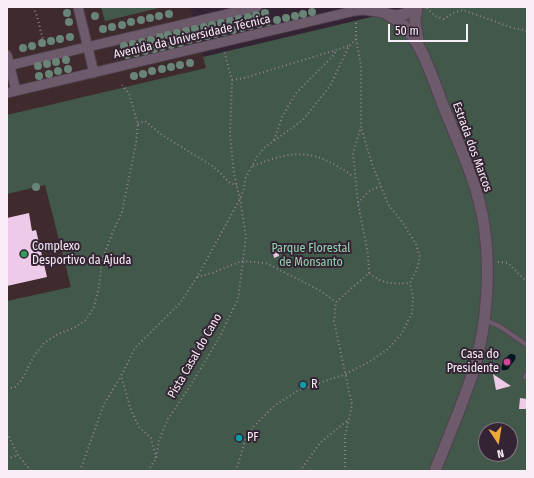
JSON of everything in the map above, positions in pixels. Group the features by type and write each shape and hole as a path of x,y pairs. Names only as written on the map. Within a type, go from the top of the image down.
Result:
{"street":[{"path":"78,7 94,73"},
{"name":"Avenida da Universidade Técnica","path":"8,66 257,7"},
{"path":"382,12 394,16 407,13 416,7"},
{"name":"Estrada dos Marcos","path":"416,7 415,28 419,47"},
{"name":"Avenida da Universidade Técnica","path":"11,92 354,11 364,10 382,12"},
{"name":"Estrada dos Marcos","path":"382,12 403,25 415,39 419,47 464,157 475,188 484,224 487,260 484,320 474,369 435,471"},
{"path":"7,55 11,92"}],"lane":[{"path":"484,320 499,326 527,345"}],"path":[{"path":"33,7 37,16 47,56"},
{"path":"426,7 435,16 444,19 453,13 463,10 510,27 527,31"},
{"path":"236,471 246,438 254,426 274,406 299,390 346,374 372,360 388,349 402,334 412,314 413,296 410,283 417,269 420,257 416,244 403,223 388,204 365,144 361,127 361,66 356,39 356,19"},
{"path":"80,471 104,404 136,348 181,302 197,277 240,199 244,190 245,179 264,148 303,120 330,86 350,46 356,39"},
{"name":"Pista Casal do Cano","path":"148,471 156,458 159,440 168,419 219,338 238,298 246,237 240,199 234,174 230,135 232,80 222,43"},
{"path":"232,80 350,46"},
{"path":"274,142 282,117 296,93 332,57 337,50"},
{"path":"7,390 15,387 21,381 34,356 44,343 58,334 74,328 86,320 94,307 99,287 102,260 122,212 136,144 138,124 130,94 122,85"},
{"path":"138,124 146,121 162,135 214,167 230,183 237,185"},
{"path":"361,127 353,153 358,203 368,254 369,273"},
{"path":"252,167 267,161 295,154 311,154 328,160 355,178"},
{"path":"358,203 368,192 380,186"},
{"path":"197,277 212,273 242,260 266,263 319,290 336,302"},
{"path":"508,263 527,282"},
{"path":"369,273 377,279 391,284 410,283"},
{"path":"345,471 345,436 352,405 334,321 336,302 369,273"},
{"path":"121,376 131,410 139,427 151,438 156,458"},
{"path":"300,471 320,443 348,420"},
{"path":"7,433 18,455 30,471"},
{"path":"7,459 18,455"}],"shaded area":[{"path":"7,7 190,7 208,72 85,303 7,321"},
{"path":"511,353 516,355 516,359 508,370 501,370 501,365"}],"green space":[{"path":"101,7 163,7 105,21"},
{"name":"Parque Florestal de Monsanto","path":"404,7 527,7 527,471 7,471 7,301 71,287 45,185 7,194 7,115 206,68 203,57 405,9"}],"building":[{"name":"Complexo Desportivo da Ajuda","path":"29,213 32,231 36,230 47,277 7,286 7,218"},
{"path":"278,251 279,256 274,258 273,252"},
{"path":"493,374 511,386 496,390"},
{"path":"520,398 527,399 527,409 519,409"}],"place":[{"name":"Complexo Desportivo da Ajuda","path":"24,254"},
{"name":"Casa do Presidente","path":"507,362"},
{"name":"R","path":"303,385"},
{"name":"PF","path":"239,438"}]}
